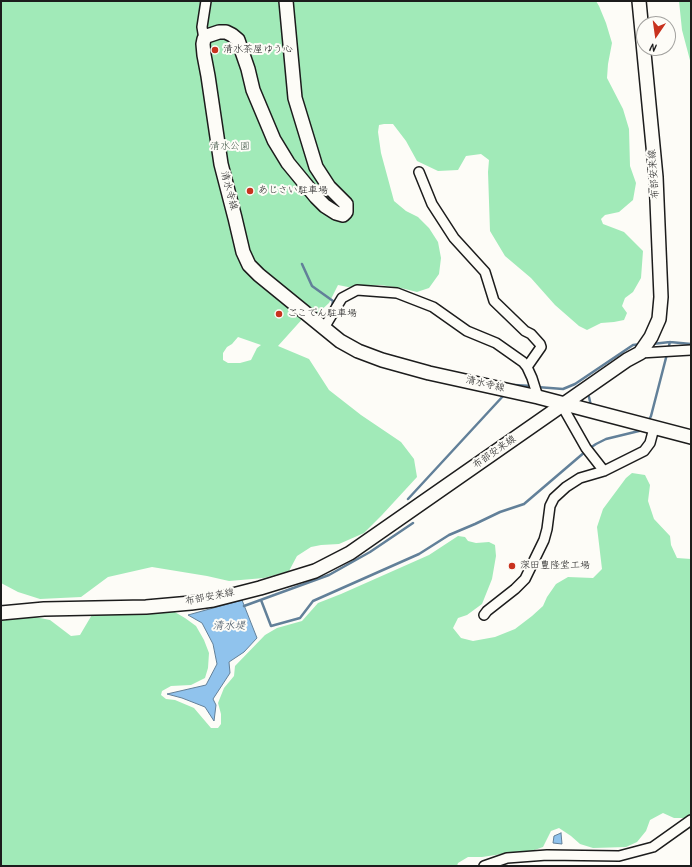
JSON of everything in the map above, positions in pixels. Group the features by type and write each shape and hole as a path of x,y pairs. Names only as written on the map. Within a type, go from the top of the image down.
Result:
{"main road":[{"path":"204,39 207,36 219,32 226,32 238,40 248,69 252,90 274,140 288,163 316,197 325,206 336,213 343,215 346,212 346,204 329,187 316,167 295,98 286,1"},
{"name":"布部安来線","path":"1,613 44,609 146,607 191,603 213,600 260,588 315,571 350,553 627,360 640,353 651,337 659,319 661,297 656,177 639,1"},
{"name":"清水寺線","path":"204,39 204,55 221,164 236,218 243,252 250,265 259,275 340,341 358,351 382,360 429,373 564,404 691,437"}],"street":[{"path":"204,39 202,27 206,1"},
{"path":"419,172 432,204 454,238 485,272 494,301 540,344 541,347 527,367"},
{"path":"324,328 342,298 357,290 397,293 433,307 467,331 496,343 523,362 532,378 538,398"},
{"path":"640,353 691,350"},
{"path":"564,404 566,411 586,448 604,471"},
{"path":"484,615 525,579 544,540 550,506 554,498 566,487 580,478 604,471 644,451 650,443 654,428"},
{"path":"484,866 507,858 547,855 619,856 653,847 691,820"}],"green space":[{"name":"清水公園","path":"1,1 596,1 606,23 612,43 607,78 623,109 629,129 630,166 636,183 633,200 619,212 605,215 601,219 603,224 624,232 643,251 641,278 633,292 625,298 622,306 627,313 624,320 601,323 587,330 579,326 555,305 531,278 505,256 490,231 489,160 481,154 466,156 458,170 438,171 417,161 406,141 393,124 379,125 378,132 381,153 394,201 406,211 418,217 429,228 438,242 441,258 439,274 429,288 417,292 380,285 348,287 338,285 329,303 316,315 305,316 278,346 309,359 329,390 361,415 401,442 414,459 417,477 364,533 339,544 311,547 297,556 289,571 264,578 229,581 152,567 108,577 81,597 40,599 18,592 1,583","holes":["238,337 261,345 257,348 251,360 240,363 228,363 223,360 223,353"]},
{"path":"679,1 691,1 691,64 682,30"},
{"path":"632,473 645,475 650,485 648,501 654,519 670,536 671,545 677,558 691,559 691,814 684,818 674,818 663,813 650,820 646,831 637,842 626,847 593,848 580,844 559,828 551,831 543,847 529,852 468,857 458,863 457,866 1,866 1,619 20,614 50,620 71,636 80,635 93,613 173,611 196,626 209,653 208,668 205,678 191,685 171,686 162,691 161,695 166,699 175,700 194,708 211,728 218,728 221,724 221,714 218,703 224,688 234,676 235,666 265,635 277,628 302,621 318,603 429,555 458,536 465,537 468,541 476,543 489,542 495,545 496,556 492,579 482,604 467,615 458,618 453,628 461,638 473,641 495,637 515,629 543,606 556,584 568,577 593,578 602,569 597,527 603,509 626,478"}],"water":[{"name":"清水堤","path":"242,600 257,638 244,652 229,662 230,673 213,699 216,705 214,721 205,707 167,694 206,685 217,664 213,644 202,623 188,615"},
{"path":"561,833 562,844 553,843 554,836"}],"waterway":[{"path":"302,264 312,286 333,301 332,307"},
{"path":"652,344 670,342 691,344"},
{"path":"668,349 670,342"},
{"path":"537,387 563,389 575,384 633,345 641,344"},
{"path":"648,422 651,416 667,354"},
{"path":"512,387 514,385 532,386"},
{"path":"408,499 504,395"},
{"path":"589,397 591,406"},
{"path":"590,448 606,439 643,430"},
{"path":"261,600 271,626 300,618 313,601 419,554 449,535 500,512 524,504 586,451"},
{"path":"244,606 329,575 370,552 413,523"}],"place":[{"name":"清水茶屋ゆう心","path":"215,50"},
{"name":"あじさい駐車場","path":"250,191"},
{"name":"ごこでん駐車場","path":"279,314"},
{"name":"深田豊隆堂工場","path":"512,566"}]}
